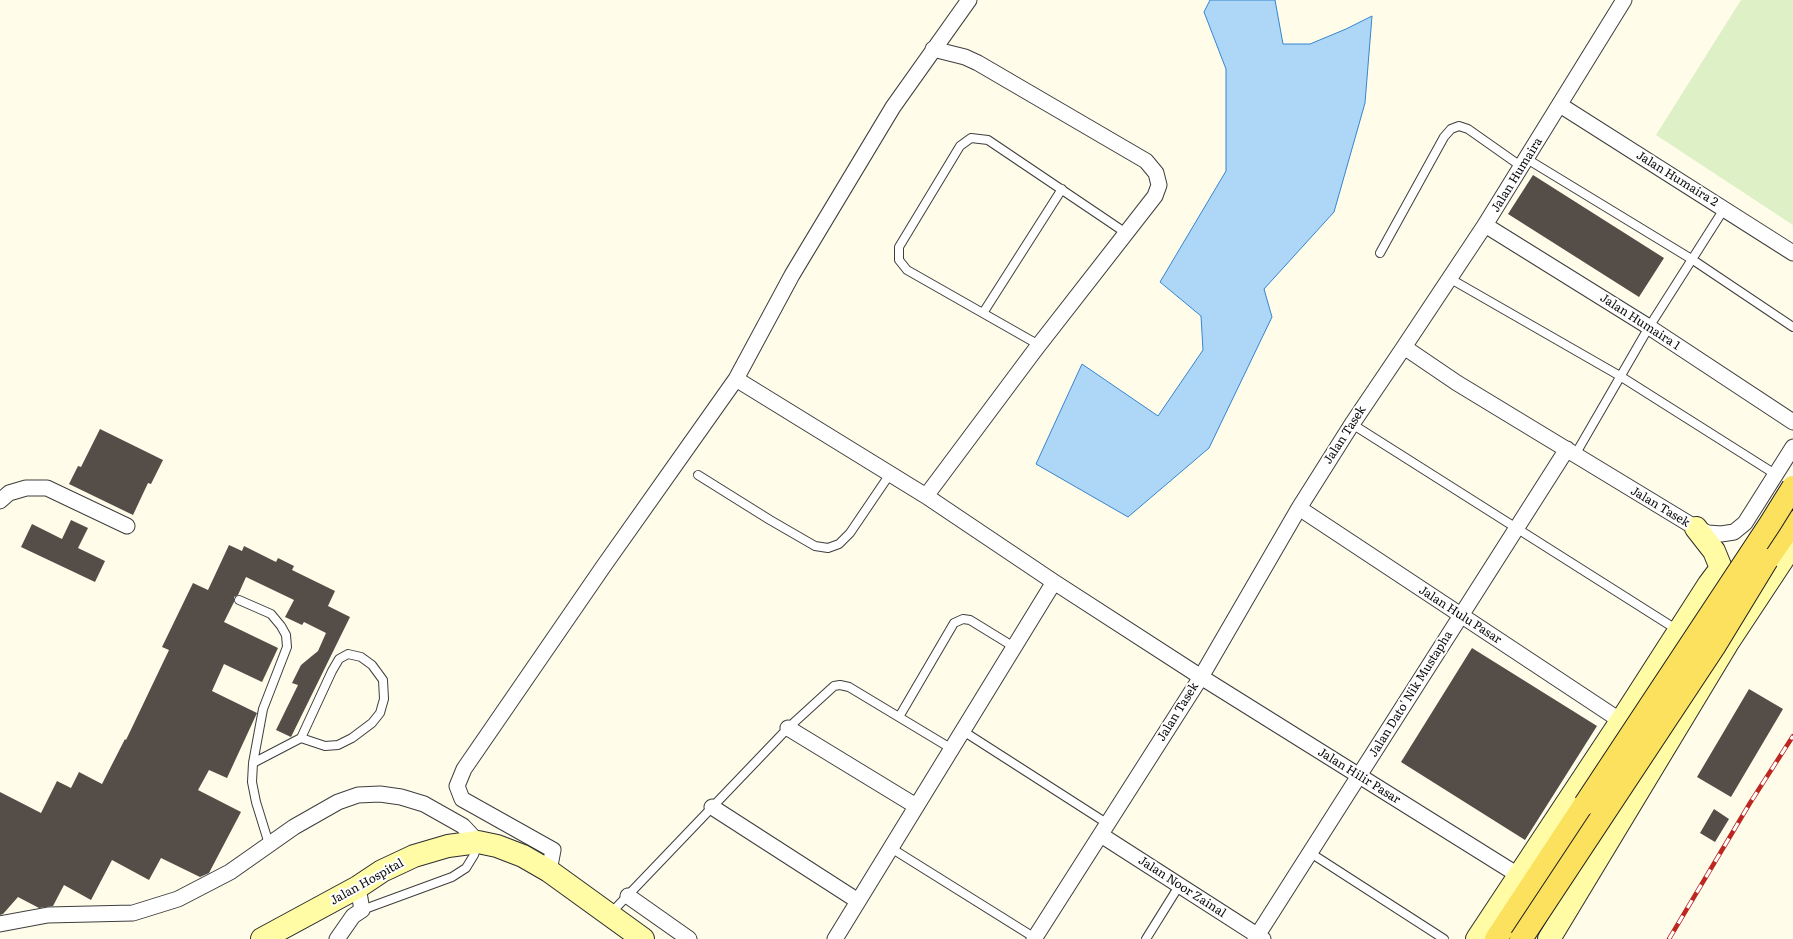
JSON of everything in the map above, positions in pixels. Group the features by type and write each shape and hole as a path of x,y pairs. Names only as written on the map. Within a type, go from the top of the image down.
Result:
{"main road":[{"path":"1496,939 1793,487"},
{"path":"1521,939 1714,647 1767,560 1793,522"},
{"path":"1696,528 1714,551 1721,568 1727,596 1727,644"},
{"path":"1549,939 1727,644 1793,544"},
{"path":"1477,939 1621,721 1709,584 1721,568"},
{"path":"1506,939 1560,852 1585,804"},
{"name":"Jalan Hospital","path":"262,939 358,887 382,871 414,856 448,846 478,842 496,846 523,856 549,871 642,939"}],"street":[{"path":"549,871 553,850 462,799 457,786 464,769 602,567 736,379 804,254 893,107 969,0"},
{"name":"Jalan Humaira","path":"1404,347 1485,225 1560,106 1624,0"},
{"path":"926,496 1039,345 1155,196 1159,185 1156,173 1146,161 978,63 965,57 933,49"},
{"name":"Jalan Humaira 2","path":"1560,106 1793,253"},
{"name":"Jalan Humaira 1","path":"1485,225 1649,327 1793,422"},
{"name":"Jalan Tasek","path":"1034,939 1105,830 1201,676 1298,508 1404,347 1458,383 1696,528 1708,533 1721,534 1734,532 1745,523 1793,447"},
{"name":"Jalan Hilir Pasar","path":"736,379 926,496 1054,582 1518,875"},
{"name":"Jalan Dato' Nik Mustapha","path":"1258,938 1309,852 1360,776 1515,528 1571,452"},
{"path":"0,501 9,493 26,488 47,488 127,526"},
{"name":"Jalan Hulu Pasar","path":"1298,508 1621,721"},
{"path":"835,939 1054,582"},
{"path":"788,728 916,806"},
{"path":"0,924 48,915 133,913 178,899 230,872 294,827 338,802 358,795 380,794 402,797 424,804 463,826 478,842"},
{"path":"712,807 858,901"},
{"name":"Jalan Noor Zainal","path":"1105,830 1179,886 1258,938"},
{"path":"337,939 353,916 362,910 358,887"},
{"path":"628,896 689,939"}],"lane":[{"path":"1380,253 1444,137 1451,129 1459,126 1468,129 1524,163 1693,260 1793,327"},
{"path":"1039,345 907,270 899,260 899,247 960,146 971,138 988,140 1126,233"},
{"path":"983,313 1062,190"},
{"path":"1571,452 1724,209"},
{"path":"1449,278 1620,376 1775,474"},
{"path":"1352,424 1679,632"},
{"path":"698,475 815,546 828,548 838,544 850,533 890,474"},
{"path":"239,600 271,614 286,635 286,647 263,709 253,763 252,782 256,802 269,844"},
{"path":"899,716 954,623 963,619 970,620 1014,647"},
{"path":"253,763 301,738 339,659 348,654 361,657 372,665 383,680 384,699 380,713 372,724 352,738 338,745 325,746 301,738"},
{"path":"610,915 788,728 834,686 840,685 849,687 952,749"},
{"path":"963,731 1105,830"},
{"path":"362,910 452,877 466,868 474,855 478,842"},
{"path":"891,848 1034,939"},
{"path":"1309,852 1444,939"},
{"path":"1146,939 1179,886"}],"green space":[{"path":"1741,0 1793,0 1793,225 1656,135"}],"water":[{"path":"1210,0 1275,0 1283,44 1310,44 1372,16 1365,103 1334,212 1264,289 1272,317 1209,448 1128,517 1036,464 1082,364 1158,416 1203,350 1201,316 1160,282 1226,171 1226,69 1204,12"}],"building":[{"path":"1533,175 1664,258 1639,297 1508,214"},
{"path":"100,429 163,460 151,484 148,483 133,515 69,484 78,466 81,467"},
{"path":"71,520 88,528 78,548 105,561 95,582 21,547 32,524 62,539"},
{"path":"229,545 242,551 244,546 276,562 278,558 294,566 292,570 335,591 328,606 350,617 291,737 276,730 298,685 292,683 301,665 318,651 326,633 304,622 302,625 285,617 294,600 246,577 238,595 234,597 234,602 224,622 278,648 262,682 224,664 212,691 257,713 227,778 209,770 198,790 241,812 209,873 200,877 161,858 149,880 112,860 91,900 64,885 53,906 39,908 18,897 3,914 0,915 0,792 41,813 57,781 71,788 79,772 102,784 125,739 126,740 169,650 162,647 193,583 208,590"},
{"path":"1472,648 1597,726 1525,840 1401,762"},
{"path":"1749,689 1783,709 1731,797 1697,777"},
{"path":"1714,809 1729,819 1715,842 1700,833"}],"railway":[{"path":"1669,939 1750,803 1793,736"}]}
